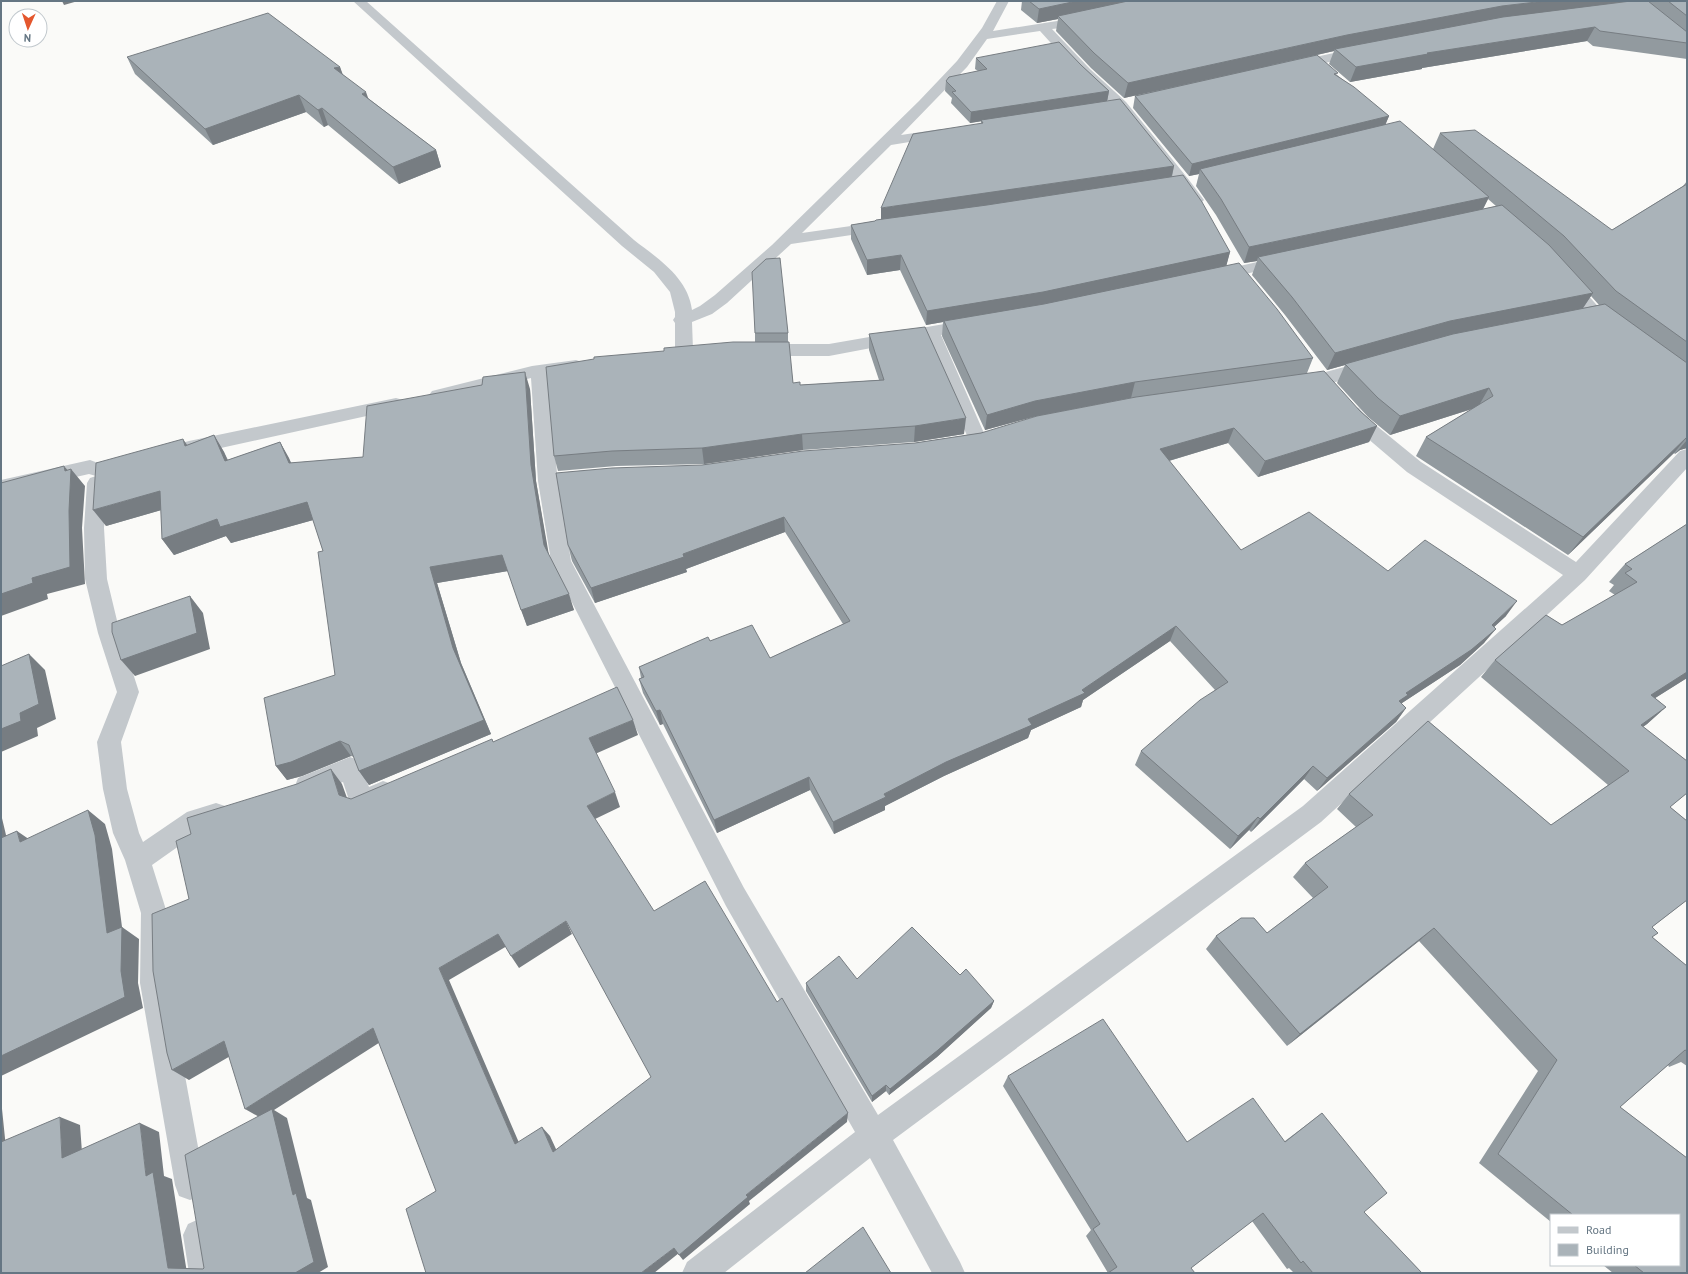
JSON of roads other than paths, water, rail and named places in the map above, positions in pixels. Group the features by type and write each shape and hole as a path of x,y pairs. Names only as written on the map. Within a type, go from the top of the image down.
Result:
{"street":[{"path":"360,1 628,243 665,274 675,287 682,301 684,351"},
{"path":"682,320 706,310 721,299 786,240 888,141 962,64 983,36 1003,1"},
{"path":"983,36 1044,28 1067,23"},
{"path":"1044,28 1085,72 1121,105 1184,182 1203,211"},
{"path":"1278,69 1372,49"},
{"path":"1316,61 1328,71"},
{"path":"888,141 950,131"},
{"path":"786,240 891,226"},
{"path":"1200,279 1299,258"},
{"path":"1556,270 1588,316 1626,337"},
{"path":"745,350 829,350 930,331 989,322"},
{"path":"930,331 978,440"},
{"path":"1285,384 1327,384 1389,361"},
{"path":"172,452 216,441 415,400 532,372 590,363"},
{"path":"539,372 548,481 561,561 734,897 874,1136 949,1273"},
{"path":"1327,384 1360,422 1414,467 1578,574"},
{"path":"698,1273 874,1136 1312,814 1578,574 1687,456"},
{"path":"1,487 90,467 97,470 142,459"},
{"path":"97,470 94,528 96,579 109,633 128,692 109,742 115,789 126,833 138,860 154,913 154,983 205,1273"},
{"path":"548,481 601,476"},
{"path":"605,698 627,689"},
{"path":"287,792 308,786 350,767 361,801 403,783"},
{"path":"138,860 196,820 238,807"}]}
